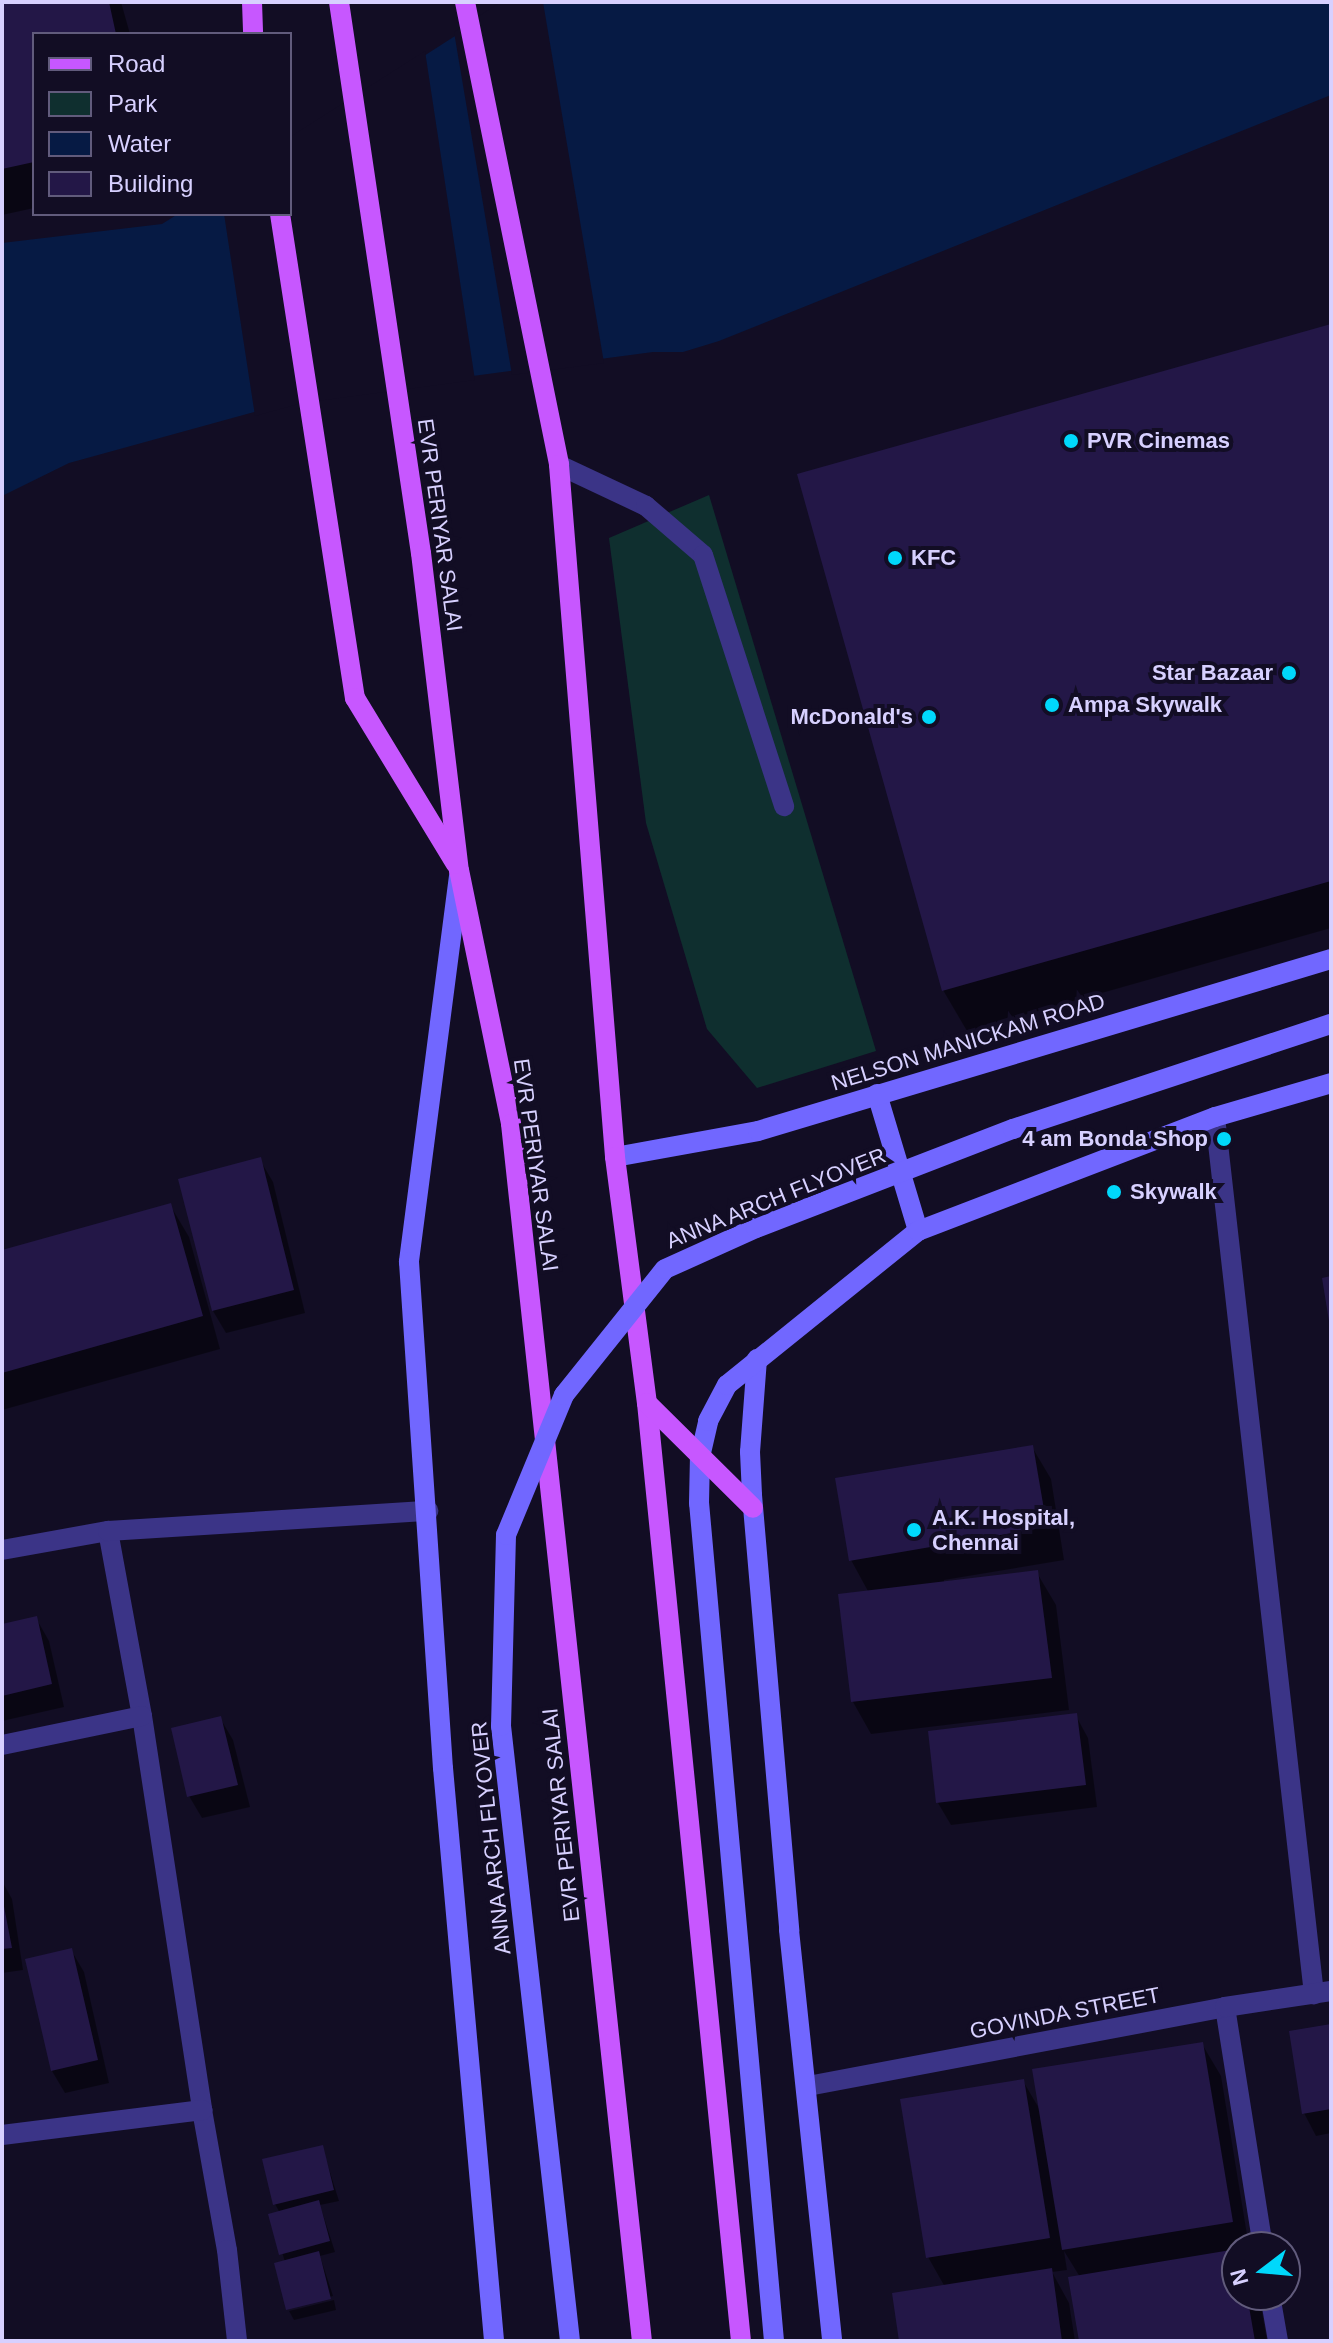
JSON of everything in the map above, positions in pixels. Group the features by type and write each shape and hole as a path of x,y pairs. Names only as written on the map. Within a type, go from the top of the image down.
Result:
{"main road":[{"path":"252,2 253,32"},
{"path":"466,5 559,465 615,1157 647,1403 741,2341"},
{"name":"EVR PERIYAR SALAI","path":"341,10 421,553 459,870 511,1124 642,2341"},
{"path":"280,216 355,698 459,870 409,1262 443,1768 494,2341"},
{"name":"NELSON MANICKAM ROAD","path":"615,1157 758,1131 1331,959"},
{"name":"ANNA ARCH FLYOVER","path":"570,2341 501,1726 506,1535 564,1395 665,1269 756,1228 1013,1129 1331,1024"},
{"path":"774,2341 699,1503 700,1457 708,1421 727,1385 918,1231 1215,1117 1331,1083"},
{"path":"877,1094 918,1231"},
{"path":"757,1359 750,1452 753,1508 789,1930 808,2086 832,2341"},
{"path":"647,1403 753,1508"}],"street":[{"path":"559,465 646,506 703,555 784,806"},
{"path":"1215,1117 1322,1992"},
{"path":"2,1550 108,1531 428,1511"},
{"path":"108,1531 142,1716 202,2110 227,2250 237,2341"},
{"path":"2,1745 142,1716"},
{"name":"GOVINDA STREET","path":"808,2086 1225,2007 1322,1992"},
{"path":"1225,2007 1260,2231"},
{"path":"2,2135 202,2110"},
{"path":"1273,2311 1278,2341"}],"green space":[{"path":"709,495 876,1051 757,1088 707,1029 646,823 609,538"}],"water":[{"path":"508,2 1331,2 1331,95 719,341 683,352 653,352 301,399 69,463 2,496 2,243 162,224 175,216 292,216 292,141"}],"pier":[{"path":"501,2 543,2 604,363 512,375 454,32"},
{"path":"425,51 475,380 302,403 255,416 224,216 292,216 292,136"}],"building":[{"path":"2,2 109,2 116,32 32,32 32,162 2,169"},
{"name":"Ampa Skywalk","path":"1331,324 1331,881 942,991 797,474"},
{"path":"261,1157 294,1290 212,1311 178,1179"},
{"path":"171,1203 203,1316 2,1373 2,1250"},
{"path":"1331,1276 1331,1321 1329,1321 1322,1278"},
{"path":"1033,1445 1047,1527 849,1561 835,1478"},
{"path":"1038,1570 1052,1678 851,1702 838,1594"},
{"path":"37,1616 52,1684 2,1696 2,1624"},
{"path":"1077,1713 1086,1785 936,1803 928,1731"},
{"path":"221,1716 238,1785 187,1797 171,1728"},
{"path":"2,1896 12,1948 2,1949"},
{"path":"72,1948 98,2060 51,2071 25,1959"},
{"path":"1331,2024 1331,2109 1302,2114 1289,2031"},
{"path":"1203,2042 1233,2222 1062,2250 1032,2069"},
{"path":"1024,2079 1050,2238 926,2258 900,2099"},
{"path":"323,2145 334,2190 273,2205 262,2159"},
{"path":"319,2200 330,2241 279,2255 268,2214"},
{"path":"319,2251 331,2299 286,2310 274,2263"},
{"path":"1221,2252 1221,2311 1250,2311 1255,2341 1079,2341 1068,2277"},
{"path":"1052,2268 1062,2341 899,2341 892,2293"}],"place":[{"name":"PVR Cinemas","path":"1071,441"},
{"name":"KFC","path":"895,558"},
{"name":"Star Bazaar","path":"1289,673"},
{"name":"Ampa Skywalk","path":"1052,705"},
{"name":"McDonald's","path":"929,717"},
{"name":"4 am Bonda Shop","path":"1224,1139"},
{"name":"Skywalk","path":"1114,1192"},
{"name":"A.K. Hospital, Chennai","path":"914,1530"}]}
